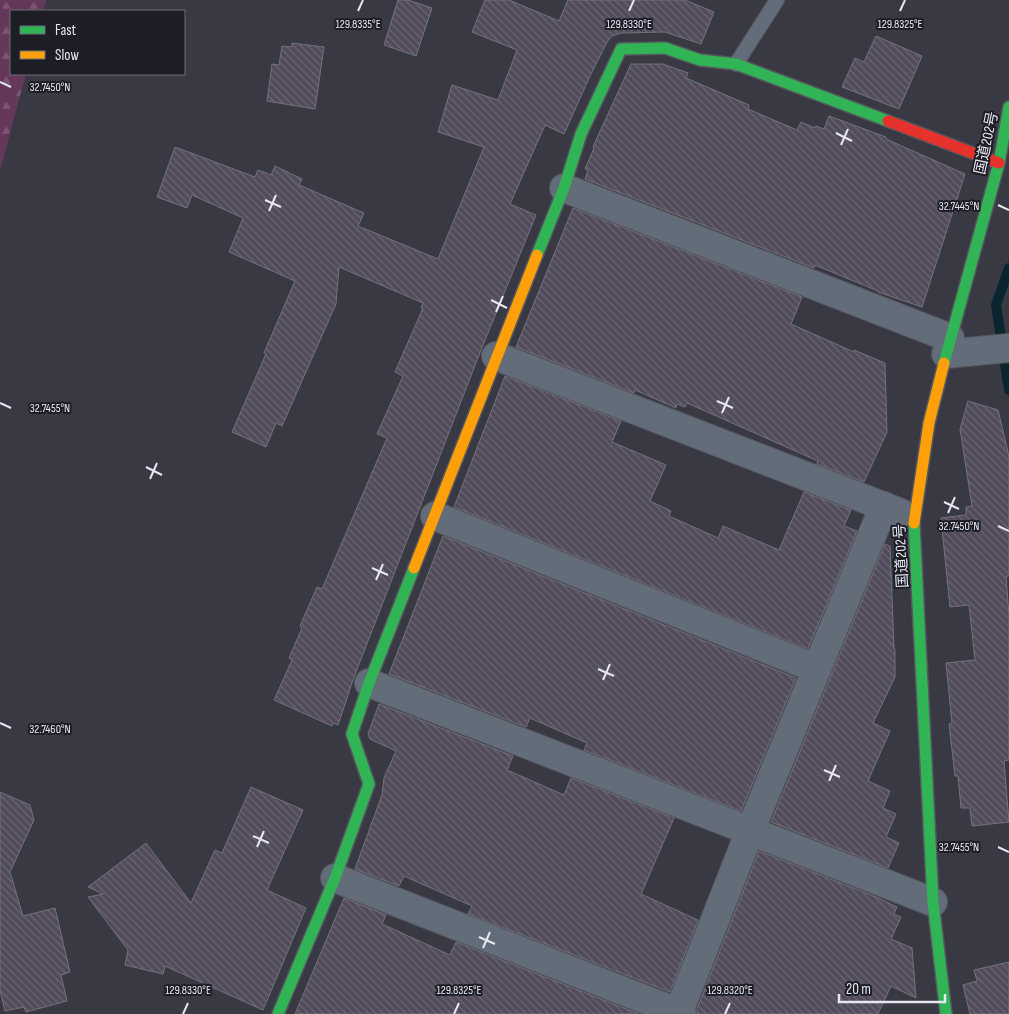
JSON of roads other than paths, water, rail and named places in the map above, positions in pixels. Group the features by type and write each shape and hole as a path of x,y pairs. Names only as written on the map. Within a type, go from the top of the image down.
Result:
{"main road":[{"path":"278,1014 335,878 370,784 352,734 369,683 496,356 564,188 569,167 590,113 621,49 665,48 700,60 736,64 999,163"},
{"name":"国道202号","path":"946,1014 933,902 914,518 929,423 948,346 999,163 1009,107"}],"street":[{"path":"564,188 948,346 1009,348"},
{"path":"496,356 914,518"},
{"path":"335,878 680,1014 750,831 884,506"},
{"path":"435,516 817,669"},
{"path":"369,683 933,902"}],"lane":[{"path":"736,64 777,0"}],"waterway":[{"path":"1009,268 996,305 1009,390"}]}
